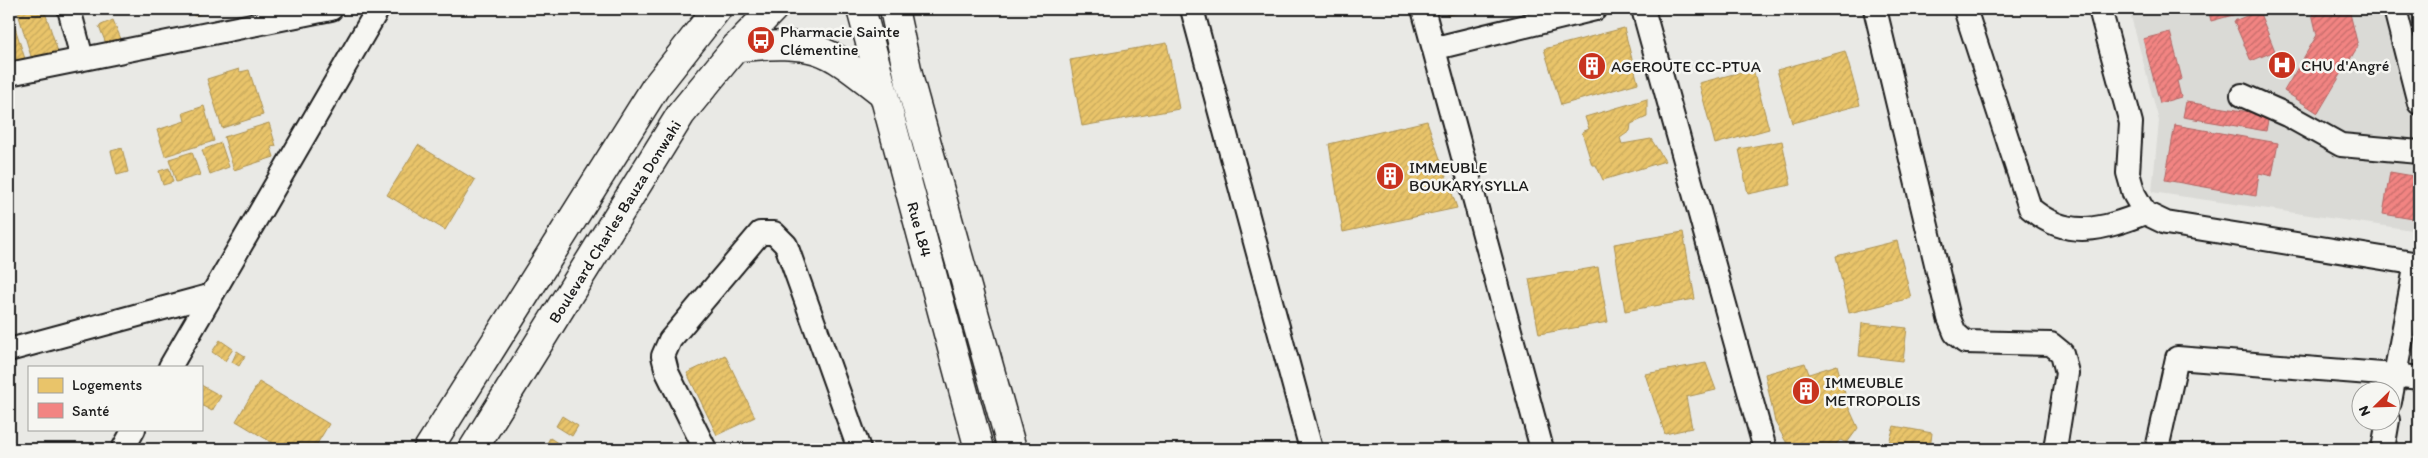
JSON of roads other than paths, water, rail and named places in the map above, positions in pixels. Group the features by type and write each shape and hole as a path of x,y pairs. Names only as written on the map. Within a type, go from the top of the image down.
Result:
{"main road":[{"path":"428,449 655,88 717,9"},
{"name":"Boulevard Charles Bauza Donwahi","path":"473,449 681,114 736,47 773,9"},
{"name":"Rue L84","path":"861,9 979,449"},
{"path":"894,9 910,83 1012,449"},
{"path":"910,83 912,9"},
{"path":"736,47 791,46 817,50 851,69 884,94"}],"street":[{"path":"69,9 82,58"},
{"path":"9,74 331,9"},
{"path":"171,366 378,9"},
{"path":"1192,9 1311,449"},
{"path":"1424,9 1542,449"},
{"path":"1436,48 1595,9"},
{"path":"1643,9 1765,449"},
{"path":"1875,9 1948,318 1955,333 1965,342 2051,344 2062,352 2067,373 2055,449"},
{"path":"1965,9 2030,208 2040,217 2062,226 2094,230 2111,226 2145,212"},
{"path":"2100,9 2131,123 2128,173 2134,194 2145,212 2166,223 2418,263 2394,380"},
{"path":"2395,9 2419,103"},
{"path":"2242,95 2287,115 2342,144 2419,152"},
{"path":"705,449 667,372 663,356 670,340 760,233 774,232 786,245 859,449"},
{"path":"9,350 212,295"},
{"path":"2157,449 2177,358 2419,378"},
{"path":"123,449 133,430"},
{"path":"2383,449 2386,430"}],"place":[{"name":"Pharmacie Sainte Clémentine","path":"761,40"},
{"name":"CHU d'Angré","path":"2282,65"},
{"name":"AGEROUTE CC-PTUA","path":"1592,66"},
{"name":"IMMEUBLE BOUKARY SYLLA","path":"1390,176"},
{"name":"IMMEUBLE METROPOLIS","path":"1806,391"}]}
